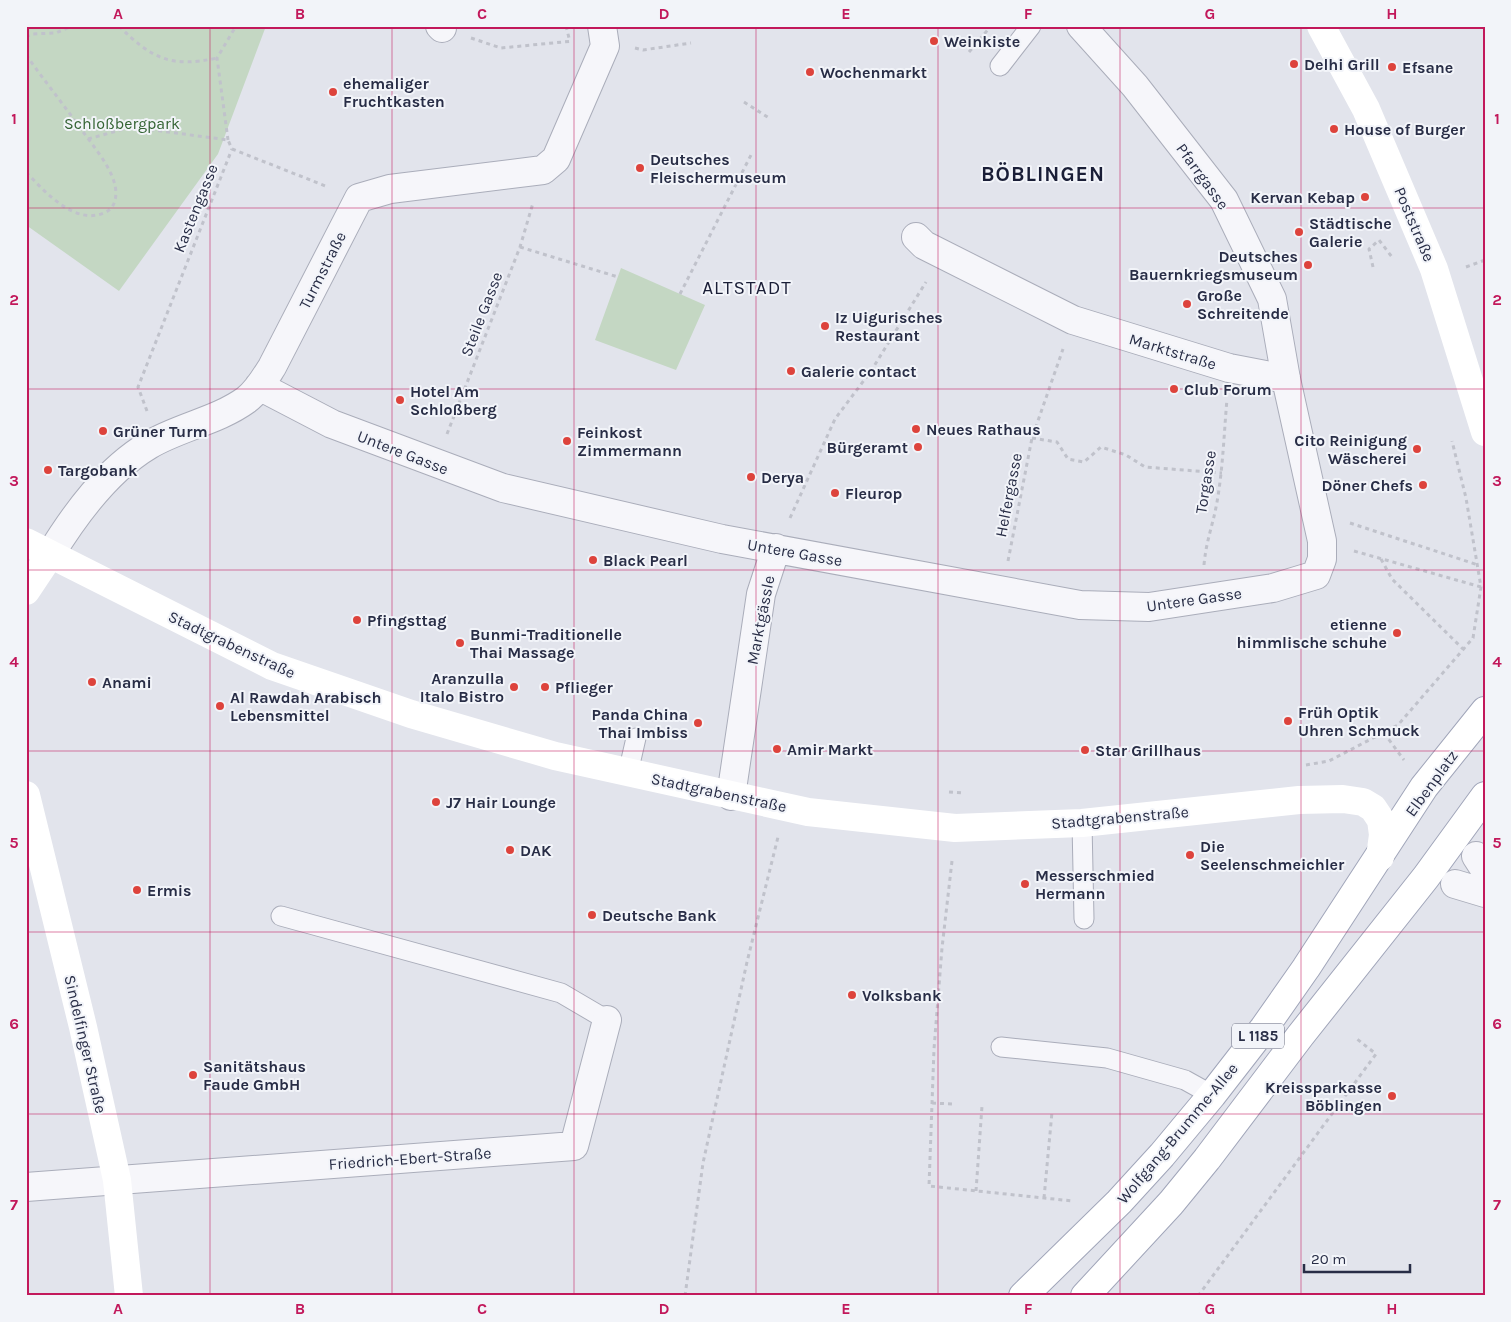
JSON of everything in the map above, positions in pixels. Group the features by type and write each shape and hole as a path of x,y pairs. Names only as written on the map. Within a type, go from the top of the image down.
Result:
{"main road":[{"name":"Poststraße","path":"1321,26 1366,109 1434,269 1485,432"},
{"path":"26,542 50,555 26,591"},
{"name":"Stadtgrabenstraße","path":"50,555 272,666 411,714 555,756 628,773 808,812 954,828 1082,823 1299,800 1343,799 1363,802 1373,808 1380,820 1383,835 1380,857"},
{"name":"Elbenplatz","path":"1380,857 1424,787 1485,711"},
{"name":"Sindelfinger Straße","path":"26,795 83,1027 117,1180 130,1296"},
{"name":"L 1185","path":"1085,1296 1208,1159 1300,1036 1426,877 1485,796"},
{"name":"Wolfgang-Brumme-Allee","path":"1023,1296 1119,1202 1162,1155 1212,1095 1264,1028 1380,857"}],"street":[{"name":"Pfarrgasse","path":"1081,26 1135,86 1224,200 1272,299 1286,379"},
{"path":"359,198 390,189 549,165 604,36"},
{"name":"Turmstraße","path":"50,555 66,528 98,489 127,460 162,438 247,400 272,367 359,198"},
{"name":"Marktstraße","path":"920,241 1073,320 1229,368 1286,379"},
{"path":"1286,379 1322,541"},
{"name":"Untere Gasse","path":"259,386 332,424 503,488 722,539 1080,606 1148,607 1273,588 1316,575 1322,559 1322,541"},
{"name":"Marktgässle","path":"731,796 761,594 776,548"},
{"path":"1455,884 1485,893"},
{"name":"Friedrich-Ebert-Straße","path":"117,1180 574,1146 607,1020"},
{"path":"26,1187 117,1180"}],"lane":[{"path":"1000,66 1031,26"},
{"path":"628,773 636,738"},
{"path":"1082,823 1084,919"},
{"path":"281,916 561,993 607,1020"},
{"path":"1001,1047 1107,1058 1185,1080 1212,1095"}],"path":[{"path":"26,37 32,34 56,33 72,26"},
{"path":"120,26 146,50 160,58 193,64 217,58"},
{"path":"232,149 228,140 217,58 236,26"},
{"path":"441,27 502,48 570,41 566,26"},
{"path":"969,52 991,26"},
{"path":"26,31 32,34"},
{"path":"642,50 691,43"},
{"path":"26,55 88,140 110,174 115,186 115,203 112,209 92,215 80,214 57,202 26,172"},
{"path":"744,102 769,118"},
{"path":"88,140 131,127 228,140"},
{"name":"Kastengasse","path":"143,404 138,387 232,149 359,198"},
{"path":"680,294 751,155"},
{"name":"Steile Gasse","path":"435,464 520,247 549,165"},
{"path":"776,548 835,419 871,371 926,283 920,241"},
{"path":"520,247 618,277"},
{"name":"Helfergasse","path":"1002,591 1032,438 1073,320"},
{"name":"Torgasse","path":"1201,599 1206,543 1217,504 1222,473 1229,368"},
{"path":"1302,766 1329,760 1398,725 1473,638 1482,588 1466,498 1449,431"},
{"path":"1032,438 1057,442 1068,459 1084,462 1101,448 1126,456 1145,467 1222,473"},
{"path":"1344,521 1478,565"},
{"path":"1322,541 1482,588"},
{"path":"1381,559 1392,579 1463,648"},
{"path":"1480,575 1485,573"},
{"path":"945,792 965,793"},
{"path":"685,1296 703,1162 747,962 778,837 808,812"},
{"path":"950,884 942,948 928,1186 1082,1202"},
{"path":"1198,1296 1376,1054 1357,1039"},
{"path":"932,1103 952,1104"},
{"path":"976,1191 982,1106"},
{"path":"1044,1198 1052,1112"}],"green space":[{"name":"Schloßbergpark","path":"26,26 266,26 218,154 119,291 26,225"},
{"path":"621,268 705,305 676,370 595,340"}],"place":[{"name":"Weinkiste","path":"934,41"},
{"name":"Delhi Grill","path":"1294,64"},
{"name":"Efsane","path":"1392,67"},
{"name":"Wochenmarkt","path":"810,72"},
{"name":"ehemaliger Fruchtkasten","path":"333,92"},
{"name":"House of Burger","path":"1334,129"},
{"name":"Deutsches Fleischermuseum","path":"640,168"},
{"name":"Kervan Kebap","path":"1365,197"},
{"name":"Städtische Galerie","path":"1299,232"},
{"name":"Deutsches Bauernkriegsmuseum","path":"1308,265"},
{"name":"Große Schreitende","path":"1187,304"},
{"name":"Iz Uigurisches Restaurant","path":"825,326"},
{"name":"Galerie contact","path":"791,371"},
{"name":"Club Forum","path":"1174,389"},
{"name":"Hotel Am Schloßberg","path":"400,400"},
{"name":"Neues Rathaus","path":"916,429"},
{"name":"Grüner Turm","path":"103,431"},
{"name":"Feinkost Zimmermann","path":"567,441"},
{"name":"Bürgeramt","path":"918,447"},
{"name":"Cito Reinigung Wäscherei","path":"1417,449"},
{"name":"Targobank","path":"48,470"},
{"name":"Derya","path":"751,477"},
{"name":"Döner Chefs","path":"1423,485"},
{"name":"Fleurop","path":"835,493"},
{"name":"Black Pearl","path":"593,560"},
{"name":"Pfingsttag","path":"357,620"},
{"name":"etienne himmlische schuhe","path":"1397,633"},
{"name":"Bunmi-Traditionelle Thai Massage","path":"460,643"},
{"name":"Anami","path":"92,682"},
{"name":"Aranzulla Italo Bistro","path":"514,687"},
{"name":"Pflieger","path":"545,687"},
{"name":"Al Rawdah Arabisch Lebensmittel","path":"220,706"},
{"name":"Früh Optik Uhren Schmuck","path":"1288,721"},
{"name":"Panda China Thai Imbiss","path":"698,723"},
{"name":"Amir Markt","path":"777,749"},
{"name":"Star Grillhaus","path":"1085,750"},
{"name":"J7 Hair Lounge","path":"436,802"},
{"name":"DAK","path":"510,850"},
{"name":"Die Seelenschmeichler","path":"1190,855"},
{"name":"Messerschmied Hermann","path":"1025,884"},
{"name":"Ermis","path":"137,890"},
{"name":"Deutsche Bank","path":"592,915"},
{"name":"Volksbank","path":"852,995"},
{"name":"Sanitätshaus Faude GmbH","path":"193,1075"},
{"name":"Kreissparkasse Böblingen","path":"1392,1096"}],"district":[{"name":"BÖBLINGEN","path":"1043,174"},
{"name":"ALTSTADT","path":"747,287"}]}
